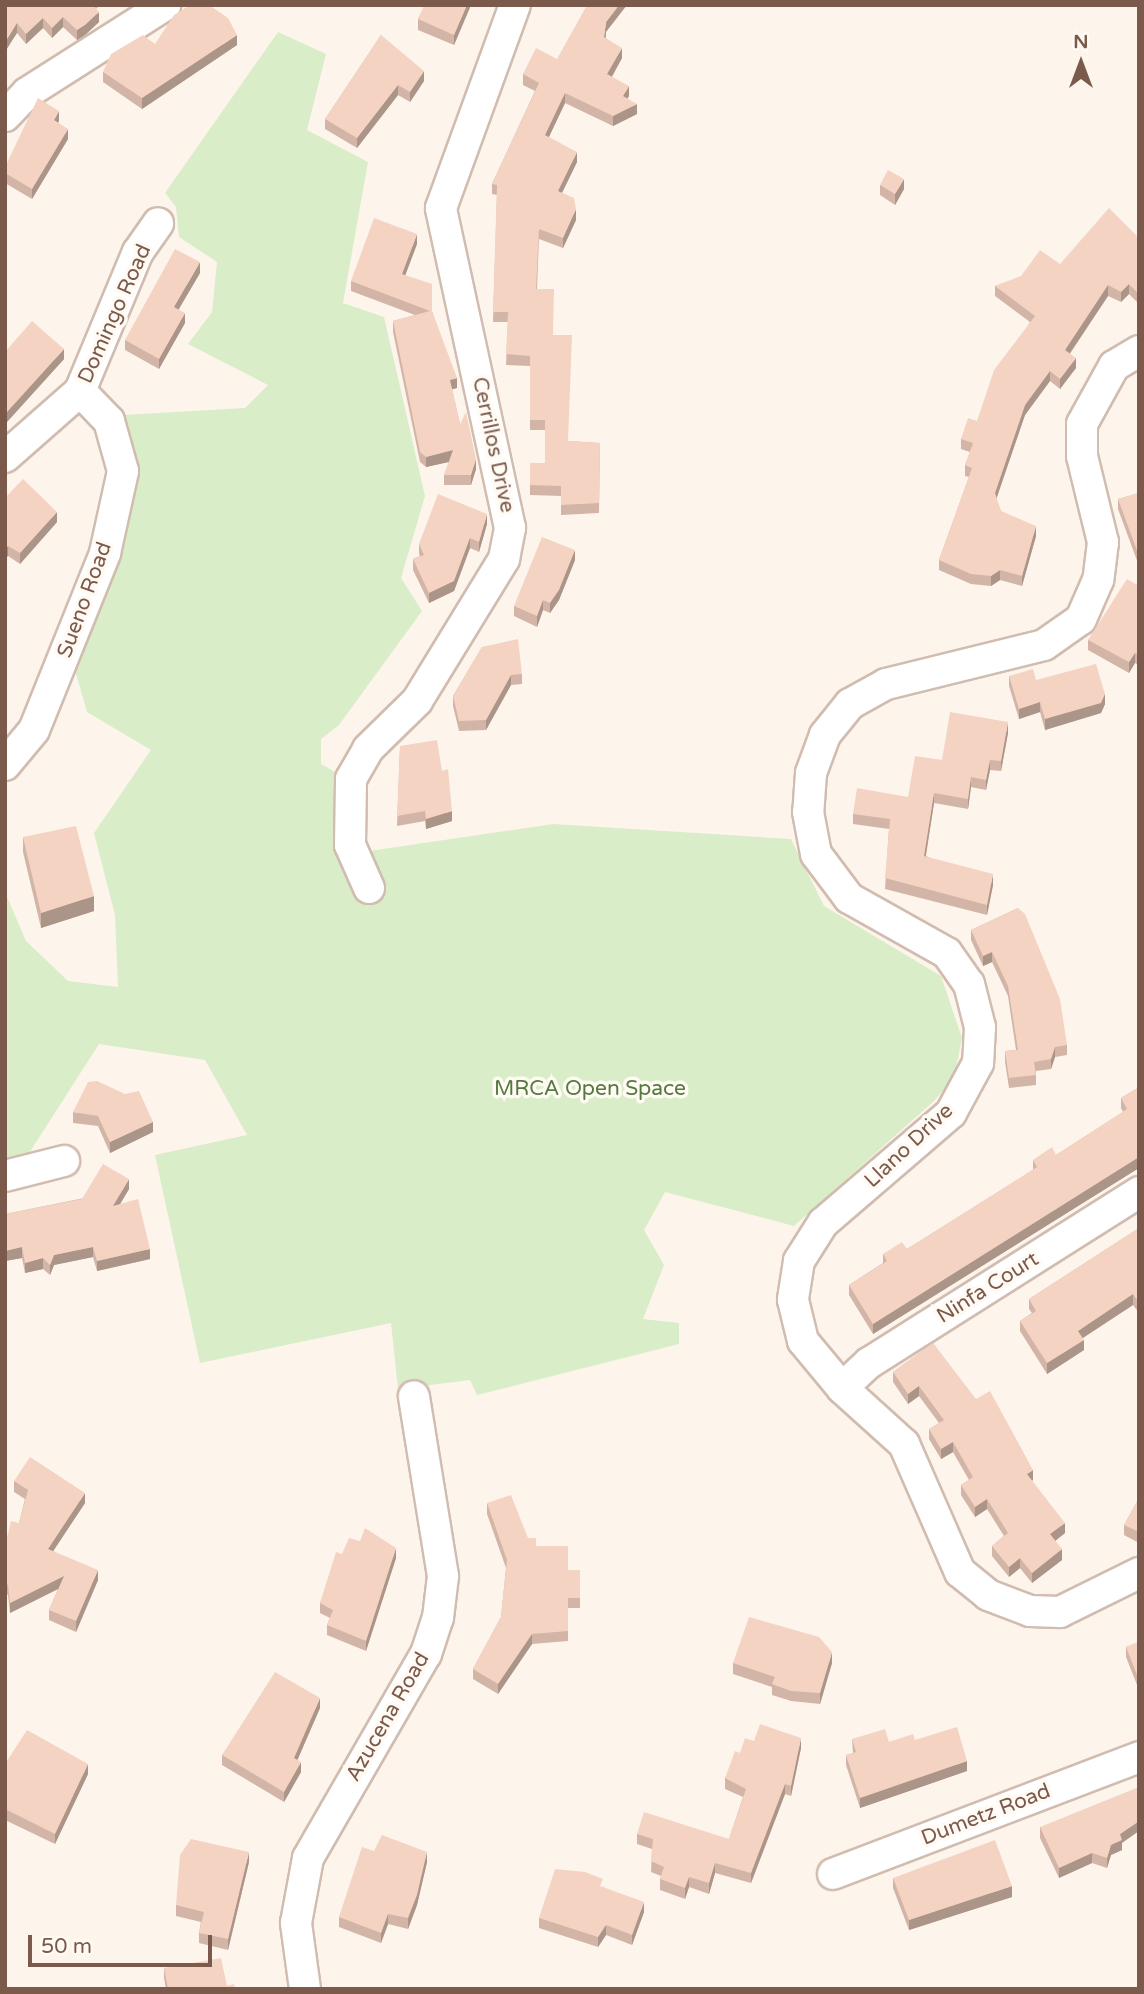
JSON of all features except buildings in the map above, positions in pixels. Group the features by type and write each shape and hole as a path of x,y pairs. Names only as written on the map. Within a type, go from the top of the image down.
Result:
{"street":[{"path":"5,116 27,93 165,5"},
{"name":"Cerrillos Drive","path":"369,888 350,845 351,779 368,749 417,701 504,559 510,528 442,208 515,5"},
{"name":"Domingo Road","path":"5,457 80,391 138,252 158,222"},
{"name":"Llano Drive","path":"1139,351 1114,366 1082,424 1082,456 1103,542 1098,580 1081,619 1044,645 886,684 850,704 825,735 811,773 808,812 816,854 849,898 947,953 970,984 980,1027 978,1063 951,1113 823,1223 799,1261 793,1300 803,1342 842,1388 904,1444 921,1472 946,1547 960,1572 988,1595 1030,1611 1060,1612 1139,1573"},
{"name":"Sueno Road","path":"5,765 34,730 105,552 123,471 109,421 80,391"},
{"path":"5,1176 64,1161"},
{"name":"Ninfa Court","path":"842,1388 869,1363 1139,1192"},
{"name":"Azucena Road","path":"305,1989 296,1923 307,1858 426,1654 438,1618 443,1576 414,1396"},
{"name":"Dumetz Road","path":"833,1874 1139,1756"}],"green space":[{"name":"MRCA Open Space","path":"278,32 326,54 307,130 368,162 343,303 384,317 425,496 401,578 422,611 339,725 321,739 321,764 342,776 333,841 368,904 385,897 363,852 553,824 791,839 824,906 941,976 962,1038 954,1078 934,1101 794,1226 665,1192 644,1230 664,1265 643,1319 679,1323 679,1344 477,1395 470,1380 398,1389 391,1323 200,1363 155,1155 247,1135 205,1060 99,1044 24,1161 5,1161 5,892 26,941 68,981 118,987 115,915 94,833 151,750 87,712 73,663 129,518 123,415 245,408 268,385 188,344 212,312 217,262 179,237 176,207 165,193"}]}
